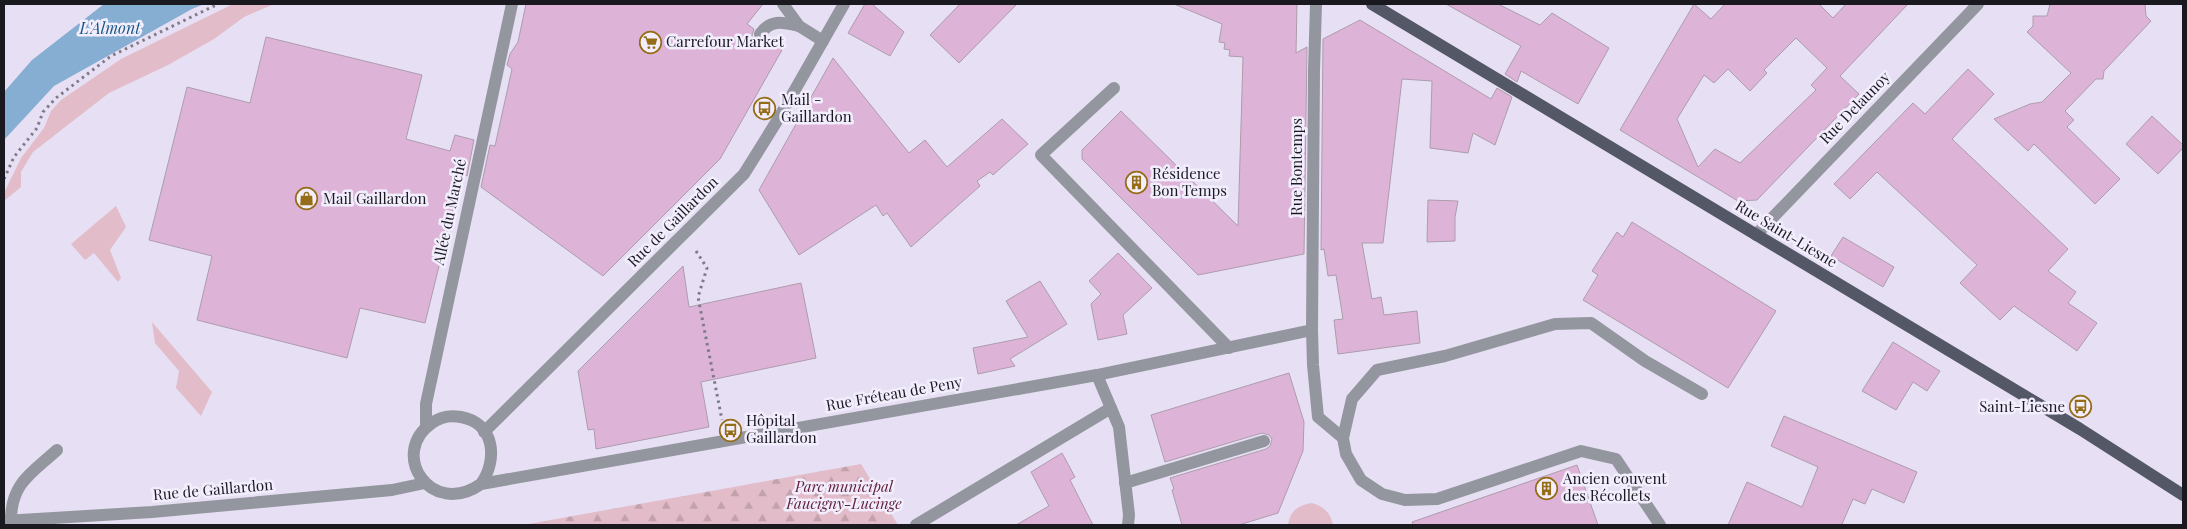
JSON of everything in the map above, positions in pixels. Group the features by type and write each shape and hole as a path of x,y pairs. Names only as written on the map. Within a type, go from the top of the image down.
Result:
{"main road":[{"name":"Rue Saint-Liesne","path":"1372,4 2080,429 2183,495"}],"street":[{"name":"Allée du Marché","path":"426,427 426,404 512,4"},
{"path":"783,4 799,26"},
{"name":"Rue de Gaillardon","path":"484,432 685,235 744,174 844,4"},
{"name":"Rue Bontemps","path":"1316,4 1312,363 1318,417 1342,438"},
{"name":"Rue Delaunoy","path":"1756,235 1978,4"},
{"path":"760,34 766,26 778,21 799,26 823,41"},
{"path":"1114,88 1041,155 1230,348"},
{"path":"1660,525 1616,459 1581,451 1437,499 1406,500 1382,494 1361,480 1346,454 1342,438 1352,399 1377,370 1445,356 1555,324 1591,323 1645,361 1702,394"},
{"name":"Rue Fréteau de Peny","path":"481,484 1097,375 1312,330"},
{"path":"1097,375 1119,427 1129,514 1128,525"},
{"path":"916,525 1111,408"},
{"path":"449,416 463,417 474,423 484,432 492,452 491,464 481,484 459,495 446,494 435,490 425,483 418,473 414,455 418,437 426,427 436,420 449,416"},
{"path":"1126,483 1264,442"},
{"path":"8,521 11,506 21,482 57,450"},
{"name":"Rue de Gaillardon","path":"8,521 162,511 392,490 425,483"}],"path":[{"path":"4,179 14,157 37,128 44,112 56,98 111,56 218,4"},
{"path":"685,235 707,268 698,297 725,440"}],"green space":[{"path":"233,4 274,4 244,17 214,39 168,65 109,93 33,152 21,172 21,187 4,201 5,191 21,158 44,128 51,111 61,100 121,59"},
{"path":"116,206 126,227 110,250 121,278 118,282 94,253 85,260 71,244"},
{"path":"152,322 212,392 201,416 176,388 179,371 155,343"},
{"name":"Parc municipal Faucigny-Lucinge","path":"861,464 898,525 523,525"},
{"path":"1312,503 1326,511 1333,525 1288,525 1293,512 1303,505"}],"water":[{"name":"L'Almont","path":"104,4 204,4 54,86 4,140 4,92 32,60"}],"building":[{"path":"526,4 763,4 747,24 754,29 752,36 755,40 762,42 767,39 782,50 720,159 603,276 481,187 490,145 495,146 512,69 507,65 510,54 518,42"},
{"path":"865,4 872,4 904,32 890,56 848,33"},
{"path":"960,4 1017,4 959,63 930,35"},
{"name":"Résidence Bon Temps","path":"1174,4 1297,4 1296,53 1307,47 1304,254 1198,275 1082,159 1082,150 1121,111 1238,226 1243,57 1229,56 1230,50 1224,49 1225,43 1219,42 1222,24"},
{"path":"1446,4 1498,4 1540,25 1552,13 1609,48 1578,104 1521,71 1517,82 1505,74 1521,46"},
{"path":"1694,4 1711,19 1725,4 1819,4 1833,18 1846,4 1908,4 1840,76 1859,94 1757,200 1738,201 1620,130","holes":["1796,38 1827,68 1811,85 1816,90 1740,163 1715,149 1698,167 1677,119 1704,75 1714,83 1728,69 1750,91 1767,73 1764,70"]},
{"path":"2050,4 2145,4 2146,16 2151,21 2104,71 2103,79 2096,79 2065,111 2074,120 2067,127 2120,179 2095,204 2034,144 2028,151 1994,119 2030,104 2042,102 2071,73 2027,32 2033,26 2033,16 2047,16"},
{"path":"1360,20 1491,99 1497,88 1512,97 1495,145 1473,133 1468,153 1430,148 1432,81 1402,79 1383,243 1362,243 1372,299 1381,297 1384,315 1417,311 1420,343 1338,354 1334,320 1343,319 1336,275 1328,276 1324,249 1321,250 1323,39"},
{"name":"Mail Gaillardon","path":"266,37 422,75 406,139 450,151 455,135 474,140 467,176 462,173 425,323 360,308 347,358 197,320 212,256 149,240 187,87 250,103"},
{"path":"833,58 909,153 925,140 947,167 1002,119 1028,144 993,175 990,172 977,181 980,186 911,247 887,213 883,216 876,205 799,255 759,190"},
{"path":"1968,69 1994,94 1952,139 2068,249 2048,271 2076,292 2068,303 2097,323 2077,351 2014,306 2000,320 1960,283 1977,265 1877,172 1850,199 1834,184 1913,103 1925,114"},
{"path":"2152,116 2183,145 2183,148 2158,174 2126,144"},
{"path":"1428,200 1458,201 1455,217 1455,241 1427,242"},
{"path":"1632,222 1776,311 1728,388 1583,300 1598,275 1592,271 1617,232 1623,237"},
{"path":"1843,237 1894,267 1883,287 1831,256"},
{"path":"1118,253 1152,288 1123,315 1127,334 1098,340 1091,304 1101,294 1089,281"},
{"path":"683,266 689,307 801,283 816,358 701,382 709,427 596,449 594,429 588,430 578,371"},
{"path":"1040,281 1067,324 1010,359 1015,366 978,374 973,348 1028,337 1006,301"},
{"path":"1893,342 1940,371 1927,391 1913,382 1896,410 1862,391"},
{"path":"1289,373 1304,422 1303,451 1278,513 1239,525 1182,525 1170,478 1266,449 1270,446 1272,439 1269,435 1262,433 1165,462 1151,415"},
{"path":"1784,416 1917,472 1904,503 1872,489 1865,504 1853,499 1842,524 1846,525 1728,525 1747,482 1802,507 1818,467 1771,446"},
{"path":"1062,453 1075,477 1070,480 1093,525 1016,525 1049,506 1031,472"},
{"name":"Ancien couvent des Récollets","path":"1577,465 1598,525 1413,525 1412,522"}],"place":[{"name":"Carrefour Market","path":"650,42"},
{"name":"Mail - Gaillardon","path":"765,109"},
{"name":"Résidence Bon Temps","path":"1136,183"},
{"name":"Mail Gaillardon","path":"307,199"},
{"name":"Saint-Liesne","path":"2081,407"},
{"name":"Hôpital Gaillardon","path":"730,430"},
{"name":"Ancien couvent des Récollets","path":"1547,488"}]}
